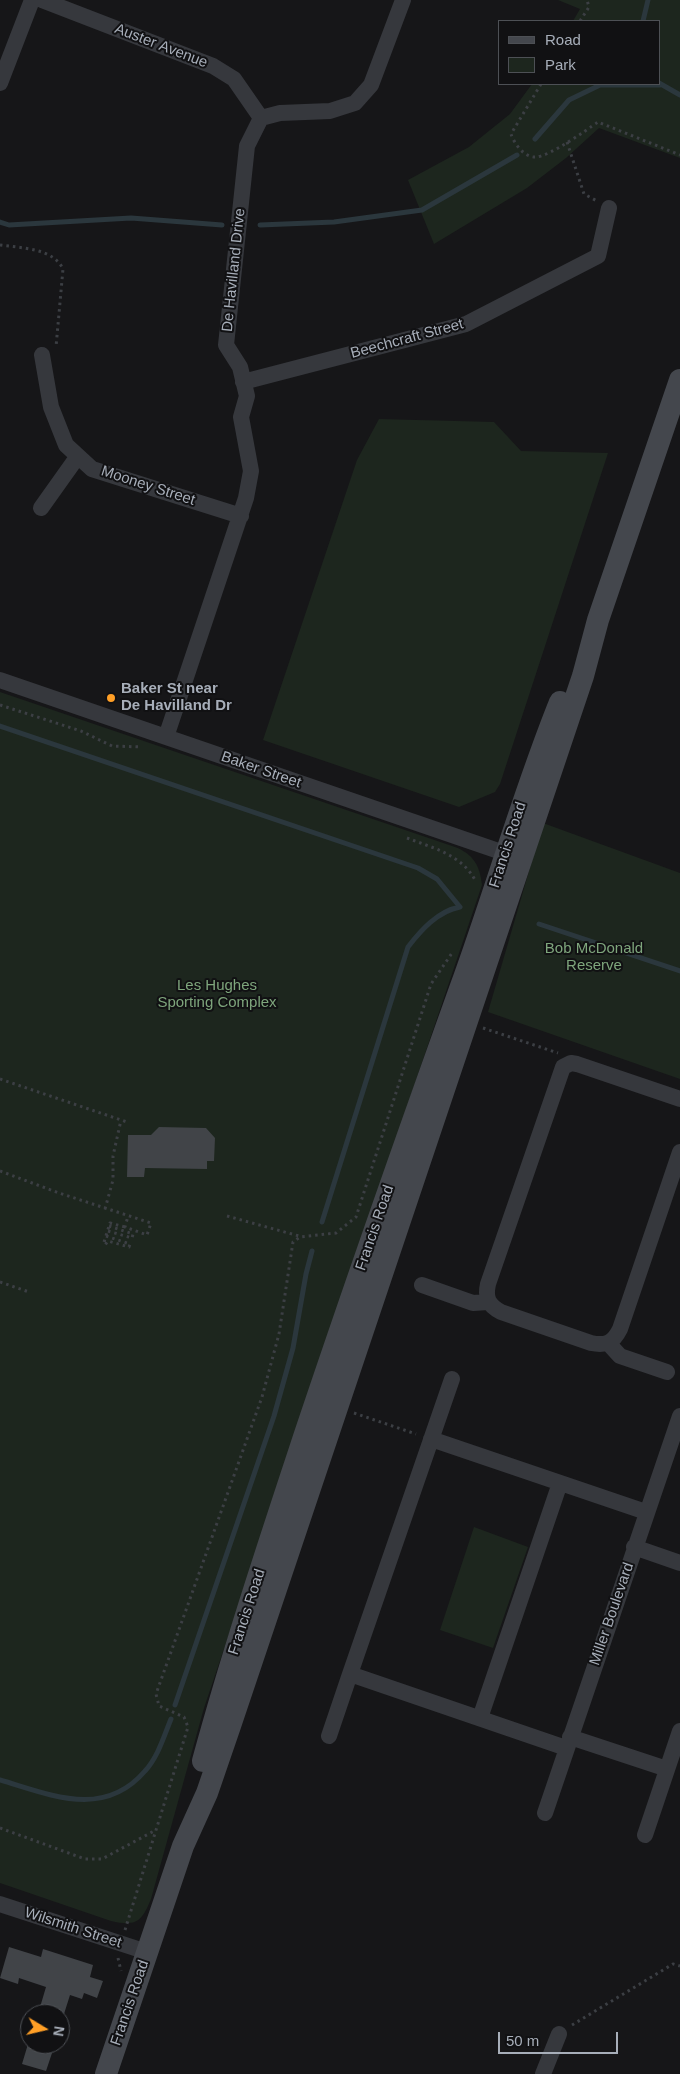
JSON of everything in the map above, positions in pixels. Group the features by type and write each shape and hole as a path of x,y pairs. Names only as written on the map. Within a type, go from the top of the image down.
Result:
{"main road":[{"name":"Francis Road","path":"106,2074 183,1846 207,1793 230,1726 514,856 543,743 572,671 598,620 680,380"}],"street":[{"path":"0,83 32,0"},
{"name":"Auster Avenue","path":"42,0 212,66 234,79 260,118"},
{"path":"260,118 280,113 330,111 355,103 371,85 403,0"},
{"name":"De Havilland Drive","path":"166,737 240,516 251,471 241,417 247,396 240,367 226,345 247,146 260,118"},
{"name":"Beechcraft Street","path":"243,382 466,324 598,256 609,208"},
{"name":"Mooney Street","path":"42,355 51,407 66,445 92,469 240,516"},
{"path":"41,508 78,456"},
{"name":"Baker Street","path":"0,680 514,856"},
{"path":"488,1302 488,1284 561,1070 568,1064 578,1064 680,1099"},
{"path":"609,1344 620,1329 680,1152"},
{"path":"422,1285 473,1303 488,1302 501,1312 564,1334 596,1344 609,1344 620,1356 667,1372"},
{"path":"329,1736 452,1379"},
{"name":"Miller Boulevard","path":"545,1813 646,1512 674,1454 680,1416"},
{"path":"431,1439 646,1512"},
{"path":"480,1718 560,1483"},
{"path":"634,1548 680,1563"},
{"path":"350,1674 480,1718 667,1769"},
{"path":"645,1835 680,1731"},
{"name":"Wilsmith Street","path":"0,1904 147,1952"},
{"path":"543,2074 559,2034"}],"path":[{"path":"581,20 589,8 587,0"},
{"path":"540,85 511,134 514,143 526,153 536,157 567,142 598,122 680,155"},
{"path":"567,142 584,194 609,208"},
{"path":"0,245 37,250 59,262 63,269 56,348 42,355"},
{"path":"0,705 81,731 112,746 149,748"},
{"path":"404,837 441,851 465,867 475,880 477,889"},
{"path":"227,1216 300,1237 336,1233 356,1217 431,984 453,951"},
{"path":"497,1032 559,1054 568,1064"},
{"path":"0,1079 127,1122"},
{"path":"105,1208 113,1180 113,1156 121,1120"},
{"path":"0,1171 151,1223 147,1235 110,1222 104,1250"},
{"path":"125,1227 128,1216"},
{"path":"108,1231 132,1238 133,1234 109,1226"},
{"path":"105,1245 108,1241 129,1247 130,1244 106,1236"},
{"path":"121,1944 154,1831 188,1727 184,1717 159,1706 156,1694 262,1397 279,1334 292,1246 300,1237"},
{"path":"0,1282 29,1292"},
{"path":"363,1416 431,1439"},
{"path":"0,1828 85,1859 102,1859 154,1831"},
{"path":"559,2034 672,1964 680,1966"}],"green space":[{"path":"558,0 680,0 680,158 599,128 566,158 527,188 434,244 408,180 469,147 510,114 531,85 660,85 660,20 574,20 580,9"},
{"path":"379,419 494,422 521,451 608,453 500,784 495,792 459,807 263,740 357,460"},
{"name":"Les Hughes Sporting Complex","path":"0,692 455,847 467,853 474,861 482,885 204,1708 151,1899 145,1913 141,1917 127,1923 111,1921 0,1883"},
{"name":"Bob McDonald Reserve","path":"543,823 680,873 680,1079 488,1012"},
{"path":"474,1527 528,1547 493,1648 440,1630"}],"building":[{"path":"159,1127 206,1128 215,1138 214,1161 207,1161 207,1169 145,1168 144,1177 127,1177 128,1135 151,1135"},
{"path":"9,1947 41,1957 43,1949 93,1965 90,1977 103,1981 97,1998 84,1993 82,1999 70,1995 67,2004 41,2004 46,1987 19,1978 18,1984 0,1978"},
{"path":"25,2054 52,2054 46,2071 22,2064"}],"waterway":[{"path":"643,20 648,0"},
{"path":"660,84 680,95"},
{"path":"535,139 569,100 600,85 660,85"},
{"path":"260,225 334,222 422,210 517,155"},
{"path":"0,222 9,225 131,218 222,225"},
{"path":"0,726 418,868 437,879 460,907 437,917 424,928 408,947 322,1222"},
{"path":"539,924 680,971"},
{"path":"175,1705 274,1416 293,1348 312,1251"},
{"path":"0,1780 38,1792 76,1799 95,1799 112,1795 129,1786 150,1765 171,1719"}],"place":[{"name":"Baker St near De Havilland Dr","path":"111,698"}]}
